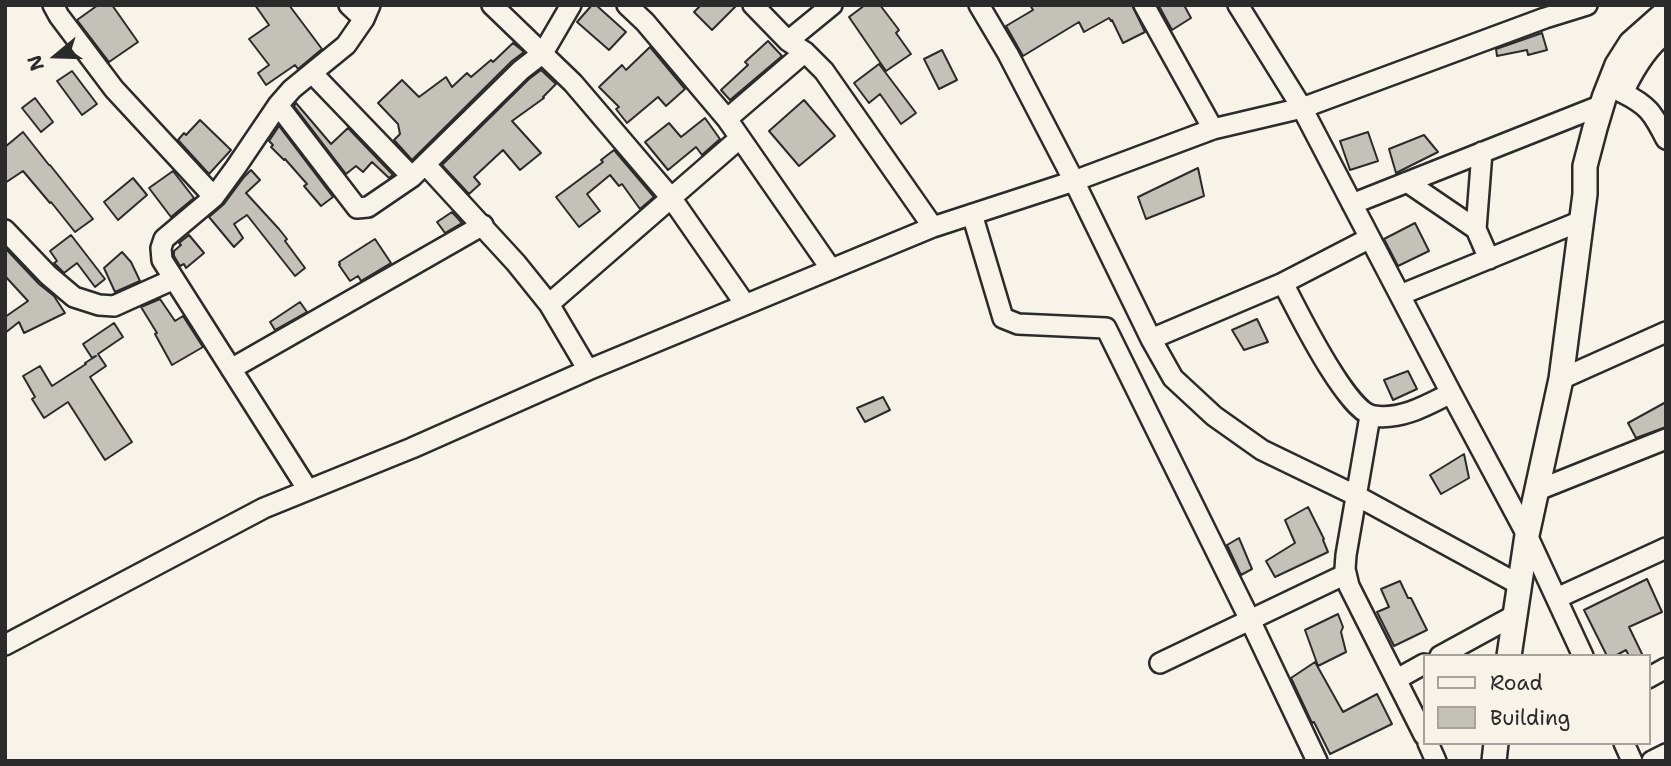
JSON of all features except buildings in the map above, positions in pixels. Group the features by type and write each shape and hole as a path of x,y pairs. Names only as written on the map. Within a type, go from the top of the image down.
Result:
{"main road":[{"path":"1509,654 1528,535 1561,379 1585,194 1598,168 1608,127 1617,65 1631,43 1666,12"},
{"path":"1611,98 1658,36 1666,31"}],"street":[{"path":"52,5 114,89 214,197"},
{"path":"308,491 162,260 161,248 164,239 214,197 292,89 346,46 367,12 348,5"},
{"path":"492,5 573,83 672,199 745,304"},
{"path":"278,105 357,208 368,207 418,171 521,69 543,53 571,5"},
{"path":"627,5 645,22 727,119 831,269"},
{"path":"753,5 788,41 805,52 824,71 933,227"},
{"path":"788,41 832,5"},
{"path":"979,5 1008,54 1151,339 1173,377 1214,416 1262,450 1356,496 1520,585"},
{"path":"1144,5 1213,130"},
{"path":"1238,5 1302,108 1528,535 1583,654"},
{"path":"5,645 264,508 933,227 1074,181 1213,130 1302,108 1542,12 1587,5"},
{"path":"727,119 805,52"},
{"path":"312,73 418,171 483,225 549,304 588,370"},
{"path":"1352,204 1611,98 1645,106 1655,117 1666,139"},
{"path":"549,304 740,138"},
{"path":"1482,152 1476,229 1489,259"},
{"path":"1407,182 1476,229"},
{"path":"972,214 1003,318 1018,324 1106,328 1317,761"},
{"path":"1400,295 1581,221"},
{"path":"231,369 483,225"},
{"path":"5,230 48,275 74,297 99,305 114,306 174,279"},
{"path":"1151,339 1283,283 1370,238"},
{"path":"1283,283 1319,351 1355,404 1370,416 1388,417 1414,412 1451,393"},
{"path":"1561,379 1666,332"},
{"path":"1370,416 1345,569 1349,586 1422,731"},
{"path":"1538,490 1666,439"},
{"path":"1557,598 1665,549"},
{"path":"1160,663 1346,574"},
{"path":"1444,654 1515,615"},
{"path":"1396,679 1422,665"},
{"path":"1650,677 1666,668"},
{"path":"1429,745 1436,761"},
{"path":"1625,745 1632,761"},
{"path":"1652,761 1666,754"}]}
